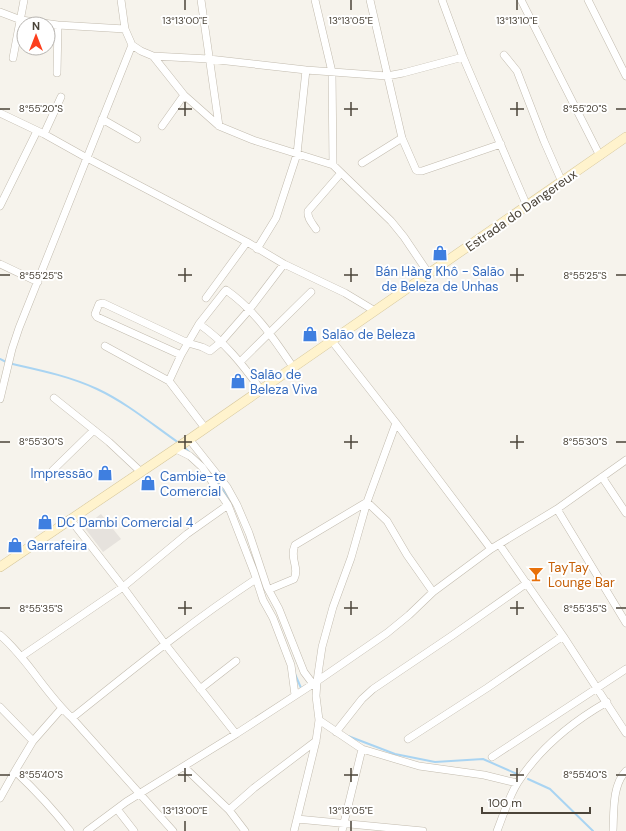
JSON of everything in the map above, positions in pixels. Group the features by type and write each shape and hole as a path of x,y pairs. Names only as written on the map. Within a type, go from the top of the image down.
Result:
{"main road":[{"name":"Estrada do Dangereux","path":"0,567 182,445 626,138"}],"street":[{"path":"21,16 24,0"},
{"path":"121,0 125,28 132,45 153,56 209,59 306,70 387,76 402,74 463,57"},
{"path":"201,0 219,126"},
{"path":"315,0 332,72 333,165"},
{"path":"370,0 402,138 416,170 418,171 501,144"},
{"path":"442,0 463,57 527,206"},
{"path":"521,0 600,156"},
{"path":"588,0 626,76"},
{"path":"0,12 16,18"},
{"path":"56,73 58,25 125,28"},
{"path":"13,58 16,42"},
{"path":"0,399 12,349 132,45"},
{"path":"504,55 517,71 544,141 562,182"},
{"path":"153,56 184,95 219,126 253,140 333,165 391,221 404,237 429,274"},
{"path":"257,249 276,218 297,154 306,70"},
{"path":"162,126 184,95"},
{"path":"0,206 61,96"},
{"path":"0,113 40,132 247,242 284,264 345,293 375,311"},
{"path":"102,119 137,139"},
{"path":"362,163 402,138"},
{"path":"316,229 309,219 308,211 341,172"},
{"path":"206,298 247,242"},
{"path":"0,264 38,282"},
{"path":"181,355 97,317 95,314 99,304 103,303 188,343 210,351 221,342 249,310 284,264"},
{"path":"169,381 181,355 199,324 226,290 249,310 270,333 293,367"},
{"path":"240,362 311,292"},
{"path":"199,324 214,335 240,362 261,390"},
{"path":"332,341 491,549"},
{"path":"105,346 169,381 205,428"},
{"path":"54,398 109,442 141,472"},
{"path":"294,831 316,741 319,720 315,682 322,647 352,558 368,502 396,423"},
{"path":"53,470 94,430"},
{"path":"182,445 227,487 237,505 249,533 269,589 279,609 304,672 315,682"},
{"path":"182,445 190,456 202,467 228,505 263,600 291,665 295,696"},
{"path":"87,831 117,809 295,696 386,633 409,615 433,592 491,549 557,509 626,460"},
{"path":"602,477 626,513"},
{"path":"269,589 294,578 296,572 292,555 295,545 368,502"},
{"path":"368,502 387,521 407,555 433,592"},
{"path":"22,656 123,587 186,534 228,505"},
{"path":"557,509 626,623"},
{"path":"70,519 236,734"},
{"path":"499,544 563,636 626,733"},
{"path":"72,718 165,644 256,578"},
{"path":"336,732 362,699 373,689 527,583"},
{"path":"0,635 22,656 62,708 173,831"},
{"path":"408,739 487,688 563,636"},
{"path":"200,688 236,661"},
{"path":"492,757 626,669"},
{"path":"497,831 517,783 532,764 557,737 583,716 607,702"},
{"path":"0,707 33,741"},
{"path":"0,798 33,741 62,708"},
{"path":"319,720 362,749 420,766 484,775 517,783"},
{"path":"229,810 259,783 316,741"},
{"path":"342,831 362,749"},
{"path":"184,767 229,810 245,831"},
{"path":"613,831 615,803 619,779 626,770"},
{"path":"15,771 40,794 57,813 70,831"},
{"path":"117,809 134,831"},
{"path":"298,819 423,831"}],"shaded area":[{"path":"101,514 121,539 103,552 84,527"}],"waterway":[{"path":"0,359 8,363 65,377 97,389 129,407 179,443"},
{"path":"183,446 190,453"},
{"path":"209,471 224,491 230,502"},
{"path":"295,674 301,688"},
{"path":"348,736 395,754 435,762 483,759 517,774"},
{"path":"528,779 550,789 593,831"}],"place":[{"name":"Bán Hàng Khô - Salão de Beleza de Unhas","path":"440,253"},
{"name":"Salão de Beleza","path":"310,334"},
{"name":"Salão de Beleza Viva","path":"238,381"},
{"name":"Impressão","path":"105,473"},
{"name":"Cambie-te Comercial","path":"148,483"},
{"name":"DC Dambi Comercial 4","path":"45,522"},
{"name":"Garrafeira","path":"15,545"},
{"name":"TayTay Lounge Bar","path":"536,574"}]}
